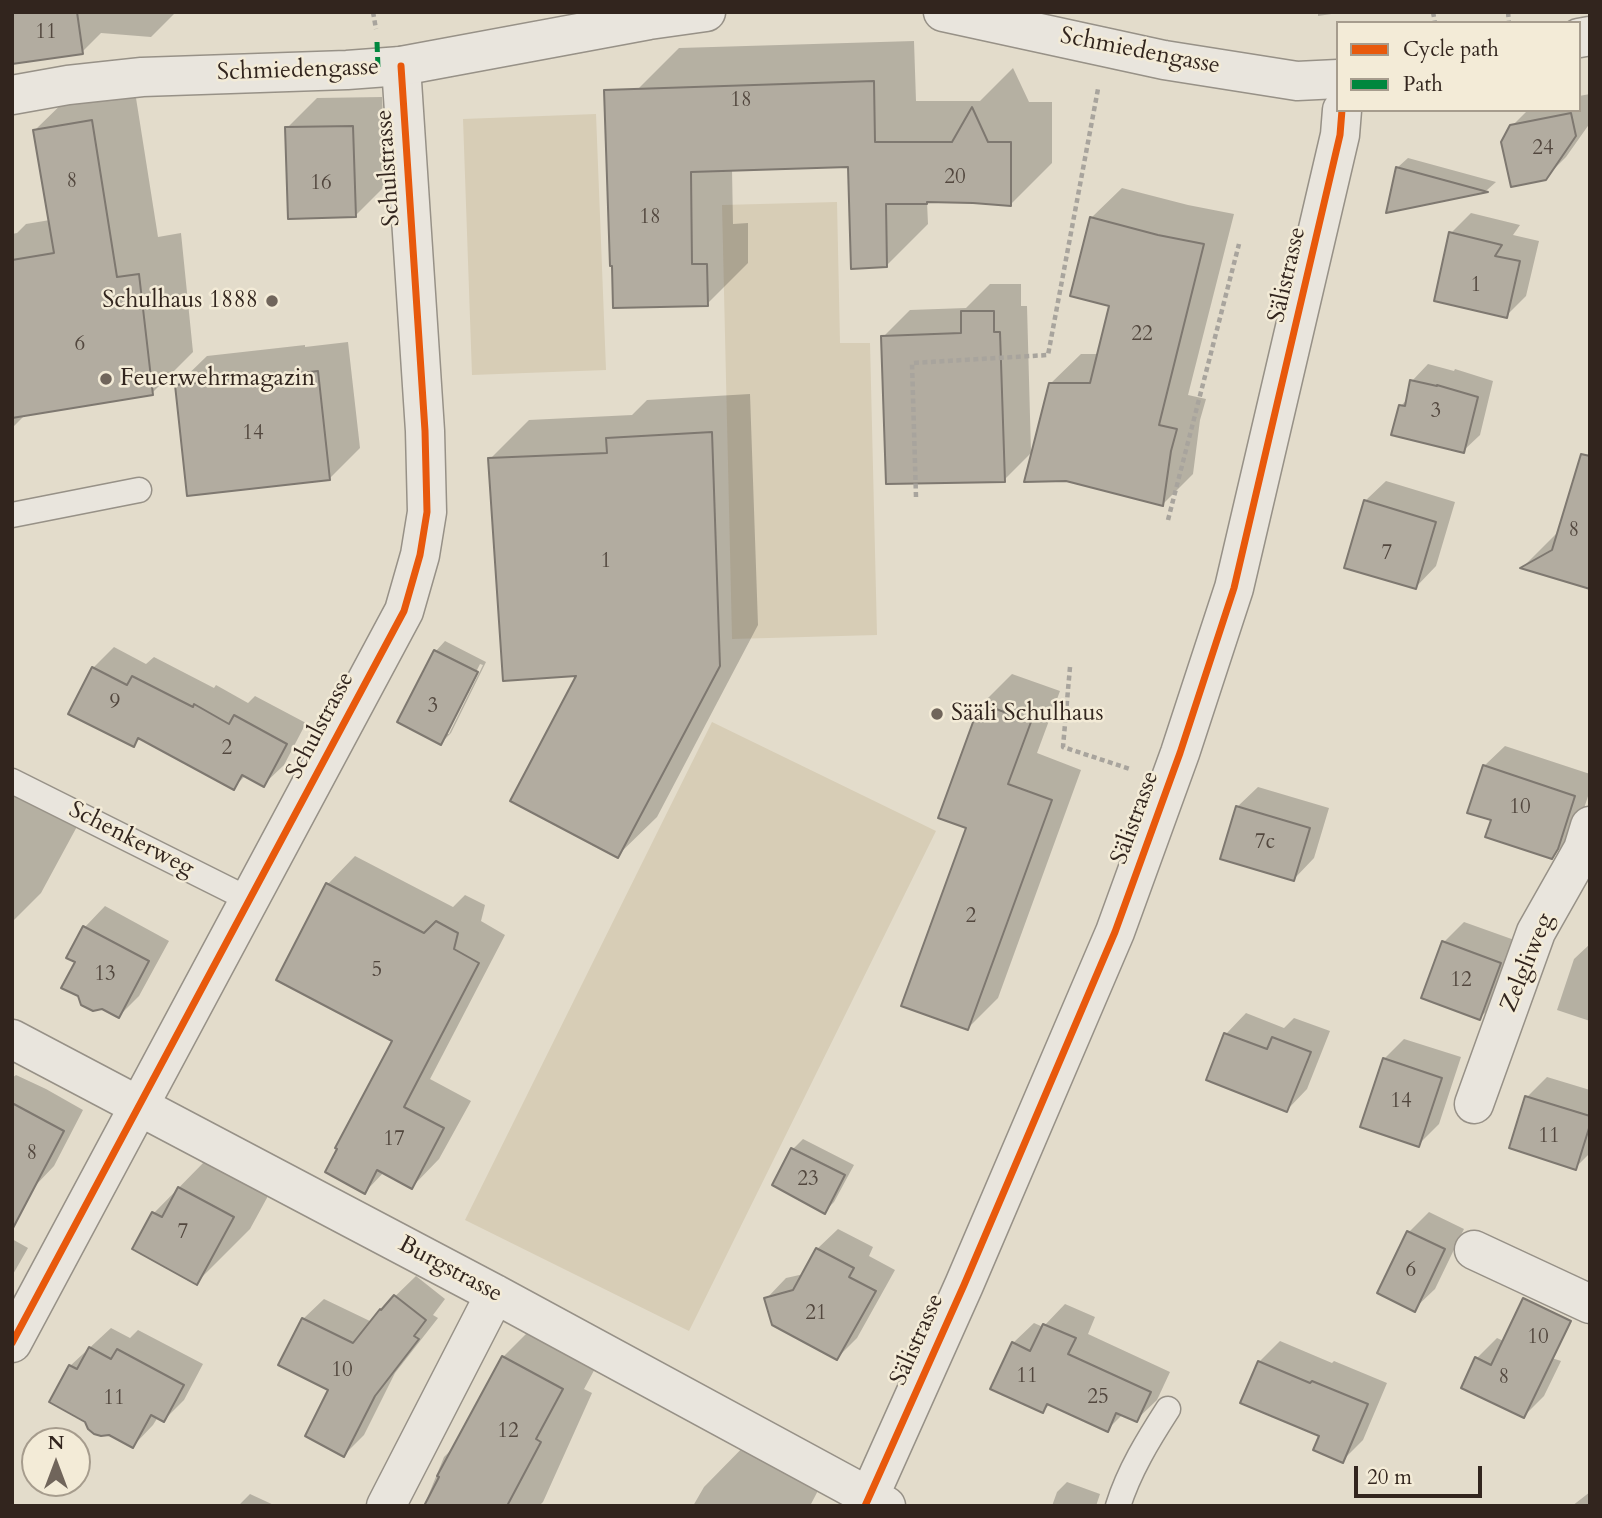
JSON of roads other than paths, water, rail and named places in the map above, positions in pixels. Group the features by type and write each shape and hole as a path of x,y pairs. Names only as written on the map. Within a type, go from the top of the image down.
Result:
{"street":[{"name":"Schmiedengasse","path":"12,95 68,85 142,77 401,66 706,12"},
{"name":"Schmiedengasse","path":"943,12 1164,60 1297,81 1336,79"},
{"name":"Schulstrasse","path":"12,1343 404,611 420,555 427,512 425,431 401,66"},
{"name":"Sälistrasse","path":"873,1503 1115,932 1170,782 1234,588 1337,149 1342,112"},
{"name":"Zelgliweg","path":"1474,1104 1536,932 1583,849 1590,825"},
{"name":"Burgstrasse","path":"12,1039 495,1294 873,1503"},
{"path":"1474,1250 1590,1304"},
{"path":"386,1506 495,1294"}],"lane":[{"path":"12,515 139,490"},
{"name":"Schenkerweg","path":"12,781 250,900"},
{"path":"1118,1506 1123,1488 1168,1409"}],"place":[{"name":"Schulhaus 1888","path":"272,301"},
{"name":"Feuerwehrmagazin","path":"106,379"},
{"name":"Sääli Schulhaus","path":"937,714"}]}
